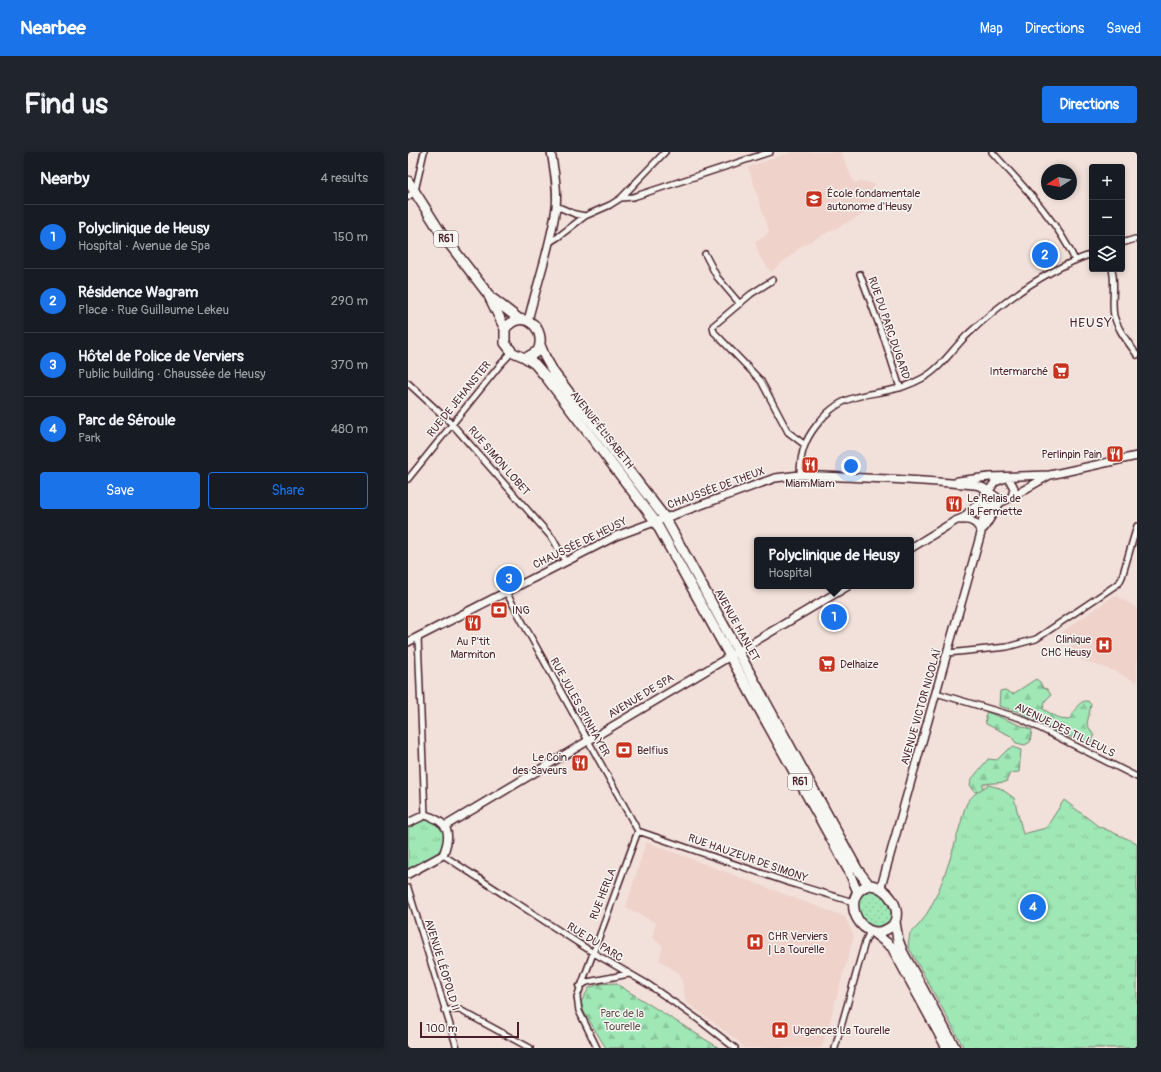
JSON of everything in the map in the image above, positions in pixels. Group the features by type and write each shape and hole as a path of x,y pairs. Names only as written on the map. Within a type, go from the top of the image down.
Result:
{"highway":[{"name":"R61","path":"408,180 411,194 488,294 505,329 505,343 512,352"},
{"name":"R61","path":"488,294 523,320 537,328 540,333 540,345"},
{"path":"505,329 509,323 523,320"},
{"path":"526,358 534,354 540,345"},
{"name":"AVENUE ÉLISABETH","path":"540,345 548,362 566,388"},
{"name":"AVENUE ÉLISABETH","path":"526,358 535,364 546,377 655,521"},
{"name":"AVENUE HANLET","path":"566,388 665,518 857,869 869,885"},
{"name":"AVENUE HANLET","path":"655,521 848,869"},
{"path":"947,1048 892,947 872,932 860,920 853,902 857,891 869,885 881,887 886,892 894,905 898,940 903,953 955,1048"},
{"path":"872,932 887,930 895,922"}],"main road":[{"name":"R61","path":"512,352 526,358"},
{"name":"AVENUE HANLET","path":"848,869 857,891"}],"street":[{"path":"411,194 424,152"},
{"path":"523,320 550,242 556,206 556,184 551,152"},
{"path":"550,242 585,216 610,205 621,198 665,152"},
{"path":"621,198 633,197 770,152"},
{"path":"992,152 1047,215 1075,260"},
{"path":"556,206 574,214 585,216"},
{"path":"1125,242 1136,239"},
{"path":"704,254 717,277 740,304"},
{"path":"800,475 804,445 816,427 832,409 848,399 868,393 900,388 924,378 942,362 967,335 1004,303 1031,285 1075,260 1089,255"},
{"path":"1113,272 1115,282 1114,316 1120,330 1137,354"},
{"name":"RUE DU PARC DUGARD","path":"860,274 885,341 900,388"},
{"path":"773,280 751,294 713,326 714,332 762,381 788,432 804,445"},
{"name":"RUE DE JEHANSTER","path":"408,479 512,352"},
{"name":"RUE SIMON LOBET","path":"408,383 452,424 553,539 564,561"},
{"name":"CHAUSSÉE DE THEUX","path":"655,521 775,478 800,475 953,482 980,478 1050,475 1137,456"},
{"name":"CHAUSSÉE DE THEUX","path":"953,482 984,491 1000,500 1006,500 1050,475"},
{"path":"964,517 984,491 995,482 1008,477 1014,488 981,533"},
{"path":"981,533 985,510 984,491"},
{"path":"914,546 964,517 985,510 1006,500"},
{"name":"CHAUSSÉE DE HEUSY","path":"408,642 564,561 616,536 655,521"},
{"path":"955,522 972,521 979,526 981,533"},
{"path":"948,654 1007,647 1036,639 1085,607 1109,590 1122,577 1137,526"},
{"name":"AVENUE VICTOR NICOLAÏ","path":"881,887 981,533"},
{"name":"AVENUE DE SPA","path":"445,826 843,589"},
{"name":"RUE JULES SPINHAYER","path":"506,592 638,831"},
{"path":"418,637 425,815"},
{"name":"AVENUE DES TILLEULS","path":"936,693 1020,718 1137,777"},
{"path":"408,823 425,815 436,818 445,826 449,837 443,855 408,874"},
{"name":"RUE HAUZEUR DE SIMONY","path":"638,831 802,887 853,902"},
{"name":"RUE HERLA","path":"597,1048 579,1010 577,997 592,952 638,831"},
{"name":"RUE DU PARC","path":"443,855 592,952 649,985 698,1019 735,1048"},
{"name":"AVENUE LÉOPOLD II","path":"408,888 444,1010 457,1048"},
{"path":"835,1048 865,942 872,932"},
{"path":"580,987 587,982 629,974"},
{"path":"444,1010 460,1010 530,1048"}],"shaded area":[{"name":"École fondamentale autonome d'Heusy","path":"792,152 841,152 854,183 861,181 875,184 865,213 802,246 771,272 759,255 755,241 764,237 769,231 748,167"},
{"name":"Clinique CHC Heusy","path":"1115,595 1137,608 1137,683 1117,672 1079,659 1062,632"},
{"name":"CHR Verviers | La Tourelle","path":"646,842 845,917 854,936 822,1048 744,1048 738,1041 686,1002 680,974 659,960 663,946 652,938 656,923 626,907"}],"green space":[{"path":"1036,679 1051,695 1045,701 1043,709 1060,719 1069,720 1079,704 1088,701 1091,705 1087,724 1094,736 1092,742 1066,736 1019,712 999,706 1000,691 1005,690 1013,694"},
{"path":"987,712 1032,730 1030,742 1025,745 1016,743 1011,736 986,724 985,716"},
{"path":"1013,747 1021,750 1019,772 1010,773 1006,782 983,784 983,790 975,792 970,785 971,780 988,759 997,760 1008,749"},
{"path":"988,785 1000,788 1014,798 1023,834 1046,828 1064,800 1098,826 1137,843 1137,1048 964,1048 908,946 910,933 919,925 927,914 940,886 951,855 964,809 974,795"},
{"path":"422,819 434,822 443,830 445,834 444,845 429,859 408,870 408,827"},
{"path":"871,888 882,893 892,914 890,921 878,928 871,928 862,919 857,907 859,896"},
{"name":"Parc de la Tourelle","path":"615,983 719,1048 606,1048 584,1012 581,1002 589,988 600,984"}],"place":[{"name":"École fondamentale autonome d'Heusy","path":"814,199"},
{"name":"Résidence Wagram","path":"1045,255"},
{"name":"Intermarché","path":"1061,371"},
{"name":"Perlinpin Pain","path":"1115,454"},
{"name":"MiamMiam","path":"810,465"},
{"name":"Le Relais de la Fermette","path":"954,504"},
{"name":"Hôtel de Police de Verviers","path":"509,579"},
{"name":"ING","path":"499,610"},
{"name":"Polyclinique de Heusy","path":"834,617"},
{"name":"Au P'tit Marmiton","path":"473,623"},
{"name":"Clinique CHC Heusy","path":"1104,645"},
{"name":"Delhaize","path":"827,664"},
{"name":"Belfius","path":"624,750"},
{"name":"Le Coin des Saveurs","path":"580,763"},
{"name":"Parc de Séroule","path":"1033,907"},
{"name":"CHR Verviers | La Tourelle","path":"755,942"},
{"name":"Urgences La Tourelle","path":"780,1030"}],"district":[{"name":"HEUSY","path":"1091,323"}]}
